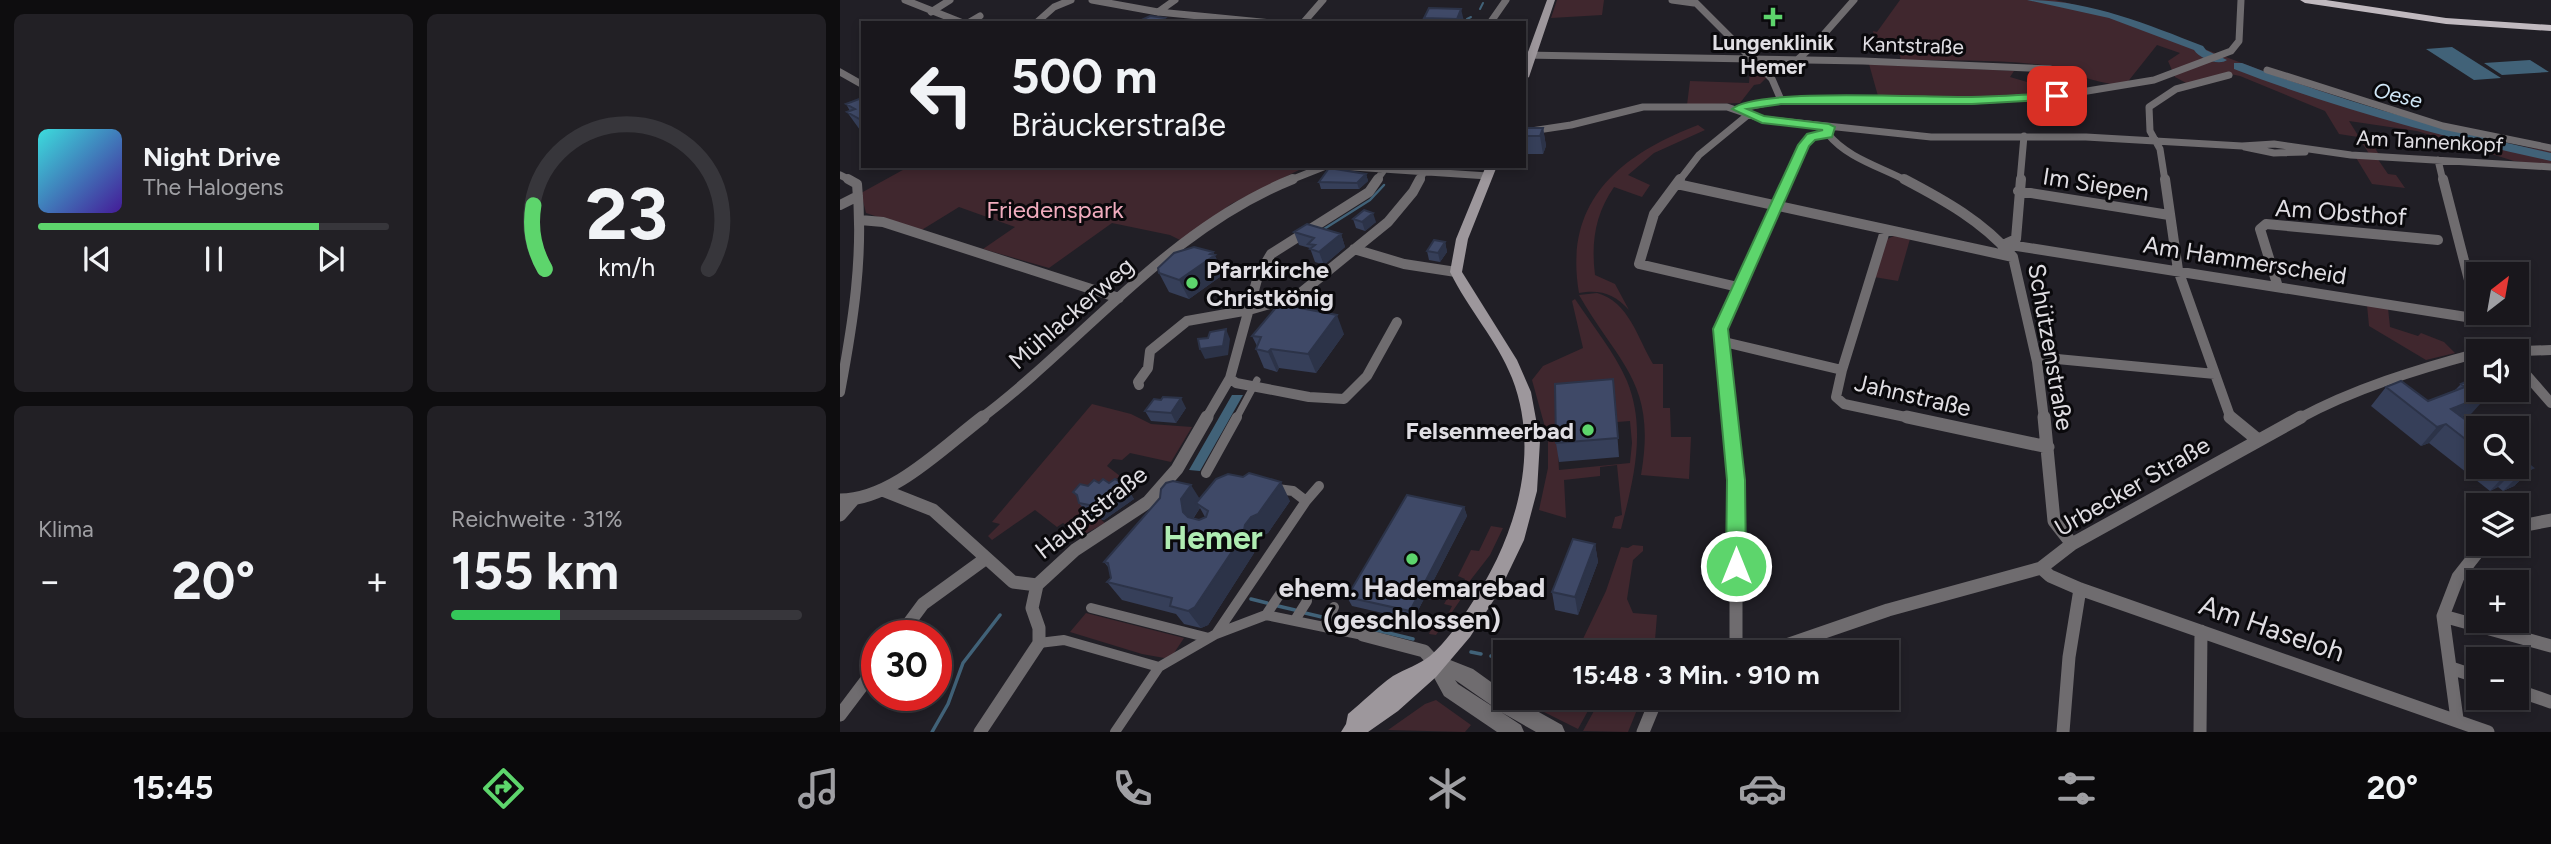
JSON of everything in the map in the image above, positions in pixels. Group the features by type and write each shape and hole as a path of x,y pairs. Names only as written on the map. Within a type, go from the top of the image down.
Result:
{"main road":[{"path":"2305,0 2446,21 2551,28"},
{"path":"1527,55 1550,2"},
{"path":"1343,732 1471,619 1500,573 1528,501 1535,456 1529,409 1514,367 1455,272 1462,239 1490,171"},
{"path":"1351,732 1408,692 1430,657"}],"street":[{"path":"905,0 960,21"},
{"path":"932,12 950,0"},
{"path":"1038,21 1054,8 1071,0"},
{"path":"1092,0 1158,12 1245,21"},
{"path":"1158,12 1175,0"},
{"path":"1305,21 1323,0"},
{"path":"1491,21 1506,0"},
{"path":"1672,0 1693,2 1772,79 1781,100"},
{"path":"1797,60 1854,0"},
{"path":"1526,132 1650,107 1738,109 1747,104 1781,100 1972,101 2092,92 2154,80 2231,51 2239,41 2241,0"},
{"path":"970,21 980,16"},
{"name":"Kantstraße","path":"1527,55 1752,58 2049,69"},
{"path":"2267,70 2438,126 2507,142 2551,148"},
{"path":"840,72 861,84"},
{"path":"2229,75 2170,90 2156,99 2149,107 2150,131 2160,149 2178,270 2231,419 2258,440"},
{"name":"Am Tannenkopf","path":"1738,109 1762,119 1829,131 1931,137 2024,135 2242,146 2274,144 2307,150 2551,167"},
{"path":"1738,287 1639,264 1654,215 1699,155 1749,114"},
{"path":"1736,640 1736,480 1720,329 1774,205 1804,145 1811,137 1829,131"},
{"name":"Schützenstraße","path":"1829,131 1840,147 1931,193 2004,244 2013,257 2035,357 2048,447 2054,521 2072,544"},
{"path":"2004,244 2016,239 2024,135"},
{"name":"Am Hammerscheid","path":"2004,244 2479,319 2438,160"},
{"name":"Mühlackerweg","path":"1292,179 1306,168"},
{"name":"Mühlackerweg","path":"886,491 995,408 1119,298 1214,219 1254,196 1321,168"},
{"path":"1361,168 1490,171"},
{"path":"1139,385 1148,368 1150,351 1182,324 1193,319 1249,310 1297,296 1388,222 1409,198 1425,169"},
{"name":"Hauptstraße","path":"1039,643 1039,628 1032,608 1037,585 1075,550 1148,502 1177,468 1230,377 1258,276 1271,254 1369,192 1384,170"},
{"path":"840,175 857,184 860,220 852,329 840,392"},
{"path":"1677,184 2013,257"},
{"name":"Im Siepen","path":"2018,191 2169,215"},
{"path":"840,205 858,196"},
{"path":"860,220 883,222 1119,298"},
{"name":"Am Obsthof","path":"2278,287 2260,229 2266,224 2438,240"},
{"path":"1842,370 1885,231"},
{"path":"1354,249 1404,264 1455,272"},
{"path":"1230,377 1236,383 1255,382 1328,399 1344,399 1355,390 1387,346 1397,323"},
{"path":"840,332 852,329"},
{"name":"Jahnstraße","path":"1720,341 1842,370 1836,397 1844,404 2048,447"},
{"path":"2529,350 2551,350"},
{"name":"Urbecker Straße","path":"1801,640 1888,610 2041,569 2072,544 2316,409 2429,366 2466,356"},
{"path":"2035,357 2215,374"},
{"path":"2529,378 2551,403"},
{"path":"1206,473 1255,382"},
{"path":"1213,636 1271,560 1306,500 1319,486"},
{"path":"1269,488 1293,491 1306,500"},
{"path":"840,515 846,500 886,491 933,510 1013,582 1037,585"},
{"path":"2529,524 2551,520"},
{"path":"2457,719 2444,616 2449,590 2471,556"},
{"path":"911,620 923,604 985,559"},
{"name":"Am Haseloh","path":"2041,569 2050,576 2080,589 2488,732"},
{"path":"2063,732 2069,657 2080,589"},
{"path":"1266,615 1280,594"},
{"path":"1295,620 1307,601"},
{"path":"1324,627 1335,607"},
{"path":"1091,608 1213,636"},
{"path":"1115,732 1159,667 1213,636 1266,615 1363,635 1430,657 1466,675 1493,694"},
{"path":"2444,616 2551,646"},
{"path":"2200,732 2202,631"},
{"path":"980,732 1039,643 1064,639 1159,667"},
{"path":"1430,657 1451,690 1492,727 1514,732"},
{"path":"2451,668 2466,673"},
{"path":"840,715 861,687"},
{"path":"2529,694 2551,702"},
{"path":"1492,727 1504,710"},
{"path":"1517,710 1555,732"},
{"path":"1643,732 1652,710"}],"green space":[{"path":"1557,0 1604,0 1602,15 1551,18"},
{"path":"1900,0 2055,0 2109,13 2379,111 2506,144 2551,151 2551,166 2514,161 2417,131 2349,121 2359,137 2369,139 2380,156 2370,155 2358,137 2339,134 2325,111 2240,76 2225,73 2188,84 2175,77 2168,61 2180,53 2157,45 2126,84 2105,83 2052,67 2025,63 1901,60 1897,44 1876,43 1873,31 1877,32"},
{"path":"1742,59 1751,59 1767,77 1760,84 1754,85 1740,103 1687,105 1690,81 1749,83 1750,70 1742,69"},
{"path":"1869,64 2014,71 2010,77 2041,86 2030,97 1878,96"},
{"path":"1698,125 1705,130 1654,153 1628,175 1650,185 1642,197 1614,187 1602,208 1594,240 1595,275 1615,284 1629,310 1607,294 1579,293 1576,261 1580,232 1589,207 1603,186 1622,167 1644,151"},
{"path":"2355,156 2377,158 2388,174 2396,175 2405,188 2372,184"},
{"name":"Friedenspark","path":"906,168 1299,170 1231,204 1182,241 1170,235 1112,223 1049,268 983,249 1015,227 959,207 920,231 866,213 861,193"},
{"path":"1894,236 1910,239 1898,281 1874,277 1887,239"},
{"path":"1597,293 1617,304 1625,312 1653,364 1663,364 1663,408 1670,408 1671,437 1691,437 1689,479 1641,475 1645,444 1644,418 1639,396 1621,359 1579,295"},
{"path":"1575,299 1610,350 1627,381 1633,399 1636,455 1621,529 1612,528 1615,517 1622,515 1617,465 1600,467 1600,476 1564,480 1566,518 1539,510 1548,468 1548,438 1532,380 1543,366 1583,348 1572,301","holes":["1615,396 1617,422 1630,421 1630,463 1559,470 1555,401"]},
{"path":"2367,305 2388,308 2390,327 2418,336 2421,333 2444,342 2455,353 2426,360 2369,326"},
{"path":"1092,404 1131,414 1151,424 1192,427 1171,462 1130,453 1122,460 1113,459 1107,466 1120,476 1082,505 1091,521 1099,518 1105,523 1083,535 1063,523 1057,527 1035,510 992,540 988,536 1000,524 992,522"},
{"path":"1491,526 1503,528 1490,555 1469,582 1471,583 1436,635 1429,634 1437,616 1446,618 1452,606 1444,604 1448,597 1456,598 1465,579 1458,576 1471,550 1479,551"},
{"path":"1633,545 1643,546 1643,551 1633,560 1627,599 1633,613 1657,615 1655,640 1582,640 1606,591 1621,547 1628,548"},
{"path":"1086,613 1184,638 1170,659 1142,654 1070,632"},
{"path":"1436,700 1471,725 1465,732 1388,730 1425,704"},
{"path":"1545,710 1588,710 1578,729 1544,712"},
{"path":"1594,710 1637,710 1628,732 1583,731"}],"water":[{"path":"2452,47 2501,78 2474,80 2426,49"},
{"path":"2530,60 2549,72 2502,75 2484,63"},
{"path":"1232,395 1243,395 1200,471 1189,470"}],"building":[{"path":"1429,8 1461,9 1457,19 1424,18"},
{"path":"1150,16 1165,18 1162,20 1165,21 1139,21"},
{"path":"861,100 861,120 847,112 855,109 846,104"},
{"path":"1526,128 1543,128 1540,136 1526,136"},
{"path":"1329,168 1366,174 1357,183 1319,182"},
{"path":"1364,210 1373,213 1362,222 1353,219"},
{"path":"1307,224 1341,234 1319,252 1310,249 1315,245 1308,244 1314,238 1294,232"},
{"path":"1434,240 1445,242 1438,253 1427,251"},
{"path":"1194,247 1215,255 1179,280 1159,273 1158,268 1174,253"},
{"path":"1279,304 1337,315 1308,354 1256,349 1261,337 1252,336"},
{"path":"1226,329 1223,346 1200,349 1198,339 1208,338 1210,332"},
{"name":"Felsenmeerbad","path":"1613,379 1618,438 1556,443 1555,384"},
{"path":"2401,381 2428,401 2465,387 2461,384 2466,382 2466,402 2469,402 2451,409 2466,420 2466,440 2446,424 2437,427 2386,387"},
{"path":"1163,397 1181,398 1171,413 1145,411 1154,399 1161,400"},
{"path":"1249,473 1281,482 1258,514 1251,517 1245,525 1243,535 1195,607 1188,611 1170,606 1172,598 1107,582 1111,578 1108,563 1104,562 1160,498 1161,489 1166,483 1173,481 1191,485 1181,499 1183,512 1188,517 1199,520 1206,517 1208,511 1196,503 1216,479 1228,474 1243,477"},
{"path":"1103,479 1109,483 1115,479 1124,484 1094,506 1079,503 1073,492 1080,484 1088,486 1094,480 1099,483"},
{"name":"ehem. Hademarebad (geschlossen)","path":"1407,495 1464,507 1410,611 1347,597"},
{"path":"1573,539 1595,544 1575,597 1552,592"}],"waterway":[{"name":"Oese","path":"2032,0 2112,15 2199,48 2201,52 2221,60"},
{"path":"1480,9 1483,3"},
{"path":"1467,19 1471,17"},
{"name":"Oese","path":"2238,66 2314,94 2392,118 2551,157"},
{"path":"1324,229 1370,200 1384,185"},
{"path":"1251,599 1267,603"},
{"path":"1278,606 1295,610"},
{"path":"1305,613 1322,617"},
{"path":"932,732 948,704 963,663 1000,615"},
{"path":"1334,619 1358,625"},
{"path":"1376,630 1413,639"},
{"path":"1471,652 1481,654"}],"place":[{"name":"Lungenklinik Hemer","path":"1773,17"},
{"name":"Pfarrkirche Christkönig","path":"1192,283"},
{"name":"Felsenmeerbad","path":"1588,430"},
{"name":"ehem. Hademarebad (geschlossen)","path":"1412,559"}],"district":[{"name":"Hemer","path":"1213,538"}],"route":[{"path":"1736,566 1736,480 1720,329 1774,205 1804,145 1811,137 1828,134 1829,127 1762,119 1738,109 1747,104 1781,100 1972,101 2057,96"}]}
